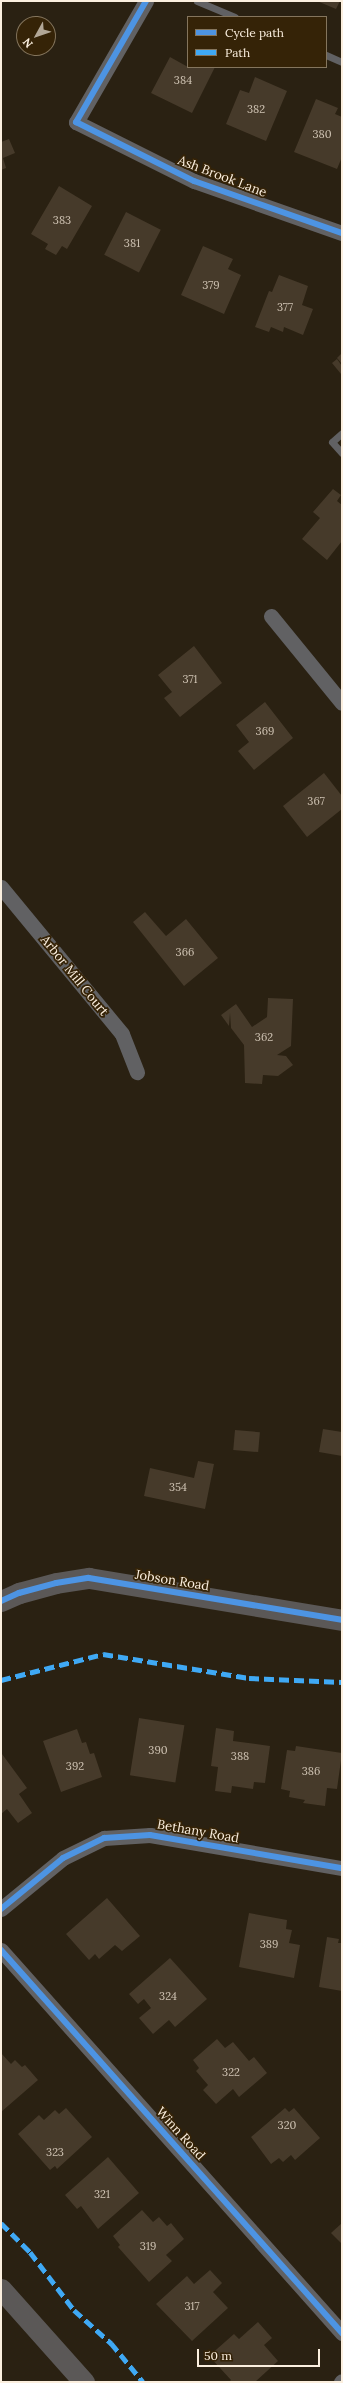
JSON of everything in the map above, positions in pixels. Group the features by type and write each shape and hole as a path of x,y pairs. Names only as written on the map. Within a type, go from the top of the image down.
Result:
{"street":[{"name":"Ash Brook Lane","path":"146,1 76,122 194,181 342,233"},
{"path":"271,616 342,703"},
{"name":"Arbor Mill Court","path":"1,887 122,1034 137,1072"},
{"name":"Jobson Road","path":"1,1601 19,1592 56,1583 90,1578 342,1620"},
{"name":"Bethany Road","path":"1,1909 63,1858 104,1838 150,1835 342,1868"},
{"name":"Winn Road","path":"1,1950 342,2333"},
{"path":"1,2289 84,2382"}],"lane":[{"path":"197,1 233,16"},
{"path":"327,55 342,62"},
{"path":"342,434 332,442 342,453"}],"building":[{"path":"317,1 340,1 336,9"},
{"path":"170,57 187,66 187,68 214,68 192,113 151,93"},
{"path":"255,77 287,91 266,141 226,124 240,90 249,93"},
{"path":"316,99 338,108 335,114 342,117 342,157 337,169 294,152"},
{"path":"9,139 15,153 3,158 6,168 1,170 1,142"},
{"path":"59,186 92,206 67,249 62,246 56,255 45,249 48,244 31,234"},
{"path":"126,212 161,230 139,272 104,255"},
{"path":"203,246 233,259 228,269 241,275 224,314 181,295"},
{"path":"279,275 308,286 302,305 313,309 303,335 284,327 283,332 271,327 269,332 255,327 269,291 272,292"},
{"path":"342,353 342,364 337,358"},
{"path":"337,359 342,366 341,374 332,363"},
{"path":"333,489 341,495 337,501 342,505 342,541 327,560 302,539 320,518 313,512"},
{"path":"194,646 222,683 180,717 164,698 172,692 158,675"},
{"path":"265,702 293,738 254,770 238,751 249,742 236,725"},
{"path":"324,773 342,796 342,809 307,837 283,806"},
{"path":"145,912 166,936 186,919 218,958 184,986 133,922"},
{"path":"268,998 293,999 291,1046 277,1055 286,1056 293,1065 278,1076 263,1075 262,1084 245,1083 244,1045 231,1028 230,1013 229,1026 221,1015 236,1004 252,1027 267,1017"},
{"path":"323,1429 342,1432 342,1456 319,1452"},
{"path":"235,1430 260,1432 258,1452 233,1450"},
{"path":"198,1461 214,1464 205,1509 144,1496 150,1468 194,1478"},
{"path":"139,1718 184,1725 175,1782 130,1775"},
{"path":"216,1728 234,1731 233,1741 270,1746 265,1783 254,1782 253,1789 232,1786 231,1793 215,1791 218,1767 211,1766"},
{"path":"77,1729 82,1743 86,1742 90,1754 94,1753 102,1777 61,1792 43,1741"},
{"path":"296,1746 342,1753 337,1789 327,1788 325,1806 303,1803 305,1800 289,1797 290,1791 281,1789 287,1750 295,1751"},
{"path":"2,1754 27,1788 19,1794 32,1813 18,1823 7,1809 1,1814"},
{"path":"107,1898 140,1936 122,1951 115,1945 99,1959 95,1954 89,1960 66,1934"},
{"path":"249,1913 287,1920 286,1929 292,1930 289,1943 300,1945 294,1978 239,1967"},
{"path":"327,1937 339,1939 338,1943 342,1943 342,1991 319,1987"},
{"path":"170,1958 207,1999 175,2027 169,2020 153,2034 139,2018 151,2008 144,1999 138,2004 129,1994"},
{"path":"217,2039 225,2048 233,2042 249,2061 254,2057 267,2073 239,2097 233,2089 216,2104 203,2090 208,2085 196,2071 199,2068 193,2060"},
{"path":"1,2053 11,2064 15,2060 22,2067 25,2065 38,2080 1,2112"},
{"path":"66,2108 92,2137 57,2169 55,2166 50,2170 18,2134 39,2115 44,2120 55,2110 59,2114"},
{"path":"285,2108 289,2112 294,2108 320,2138 295,2160 291,2155 283,2162 279,2158 271,2164 251,2137"},
{"path":"108,2157 139,2193 98,2229 81,2206 77,2209 65,2195"},
{"path":"142,2210 153,2222 159,2217 167,2226 171,2223 184,2239 166,2255 172,2261 149,2282 118,2247 120,2245 113,2236"},
{"path":"342,2223 342,2244 331,2233"},
{"path":"210,2270 222,2283 213,2292 228,2308 192,2341 156,2304 187,2276 194,2284"},
{"path":"258,2322 272,2338 264,2345 278,2361 255,2382 229,2382 231,2380 209,2356 234,2334 239,2339"}],"marked path":[{"path":"1,1680 103,1654 249,1678 342,1682"},
{"path":"1,2223 30,2252 74,2310 111,2343 143,2382"}],"cycle path":[{"path":"146,1 76,122 194,181 342,233"},
{"path":"1,1601 19,1593 56,1583 89,1578 342,1620"},
{"path":"1,1909 63,1858 104,1838 150,1835 342,1868"},
{"path":"1,1950 342,2333"}]}
